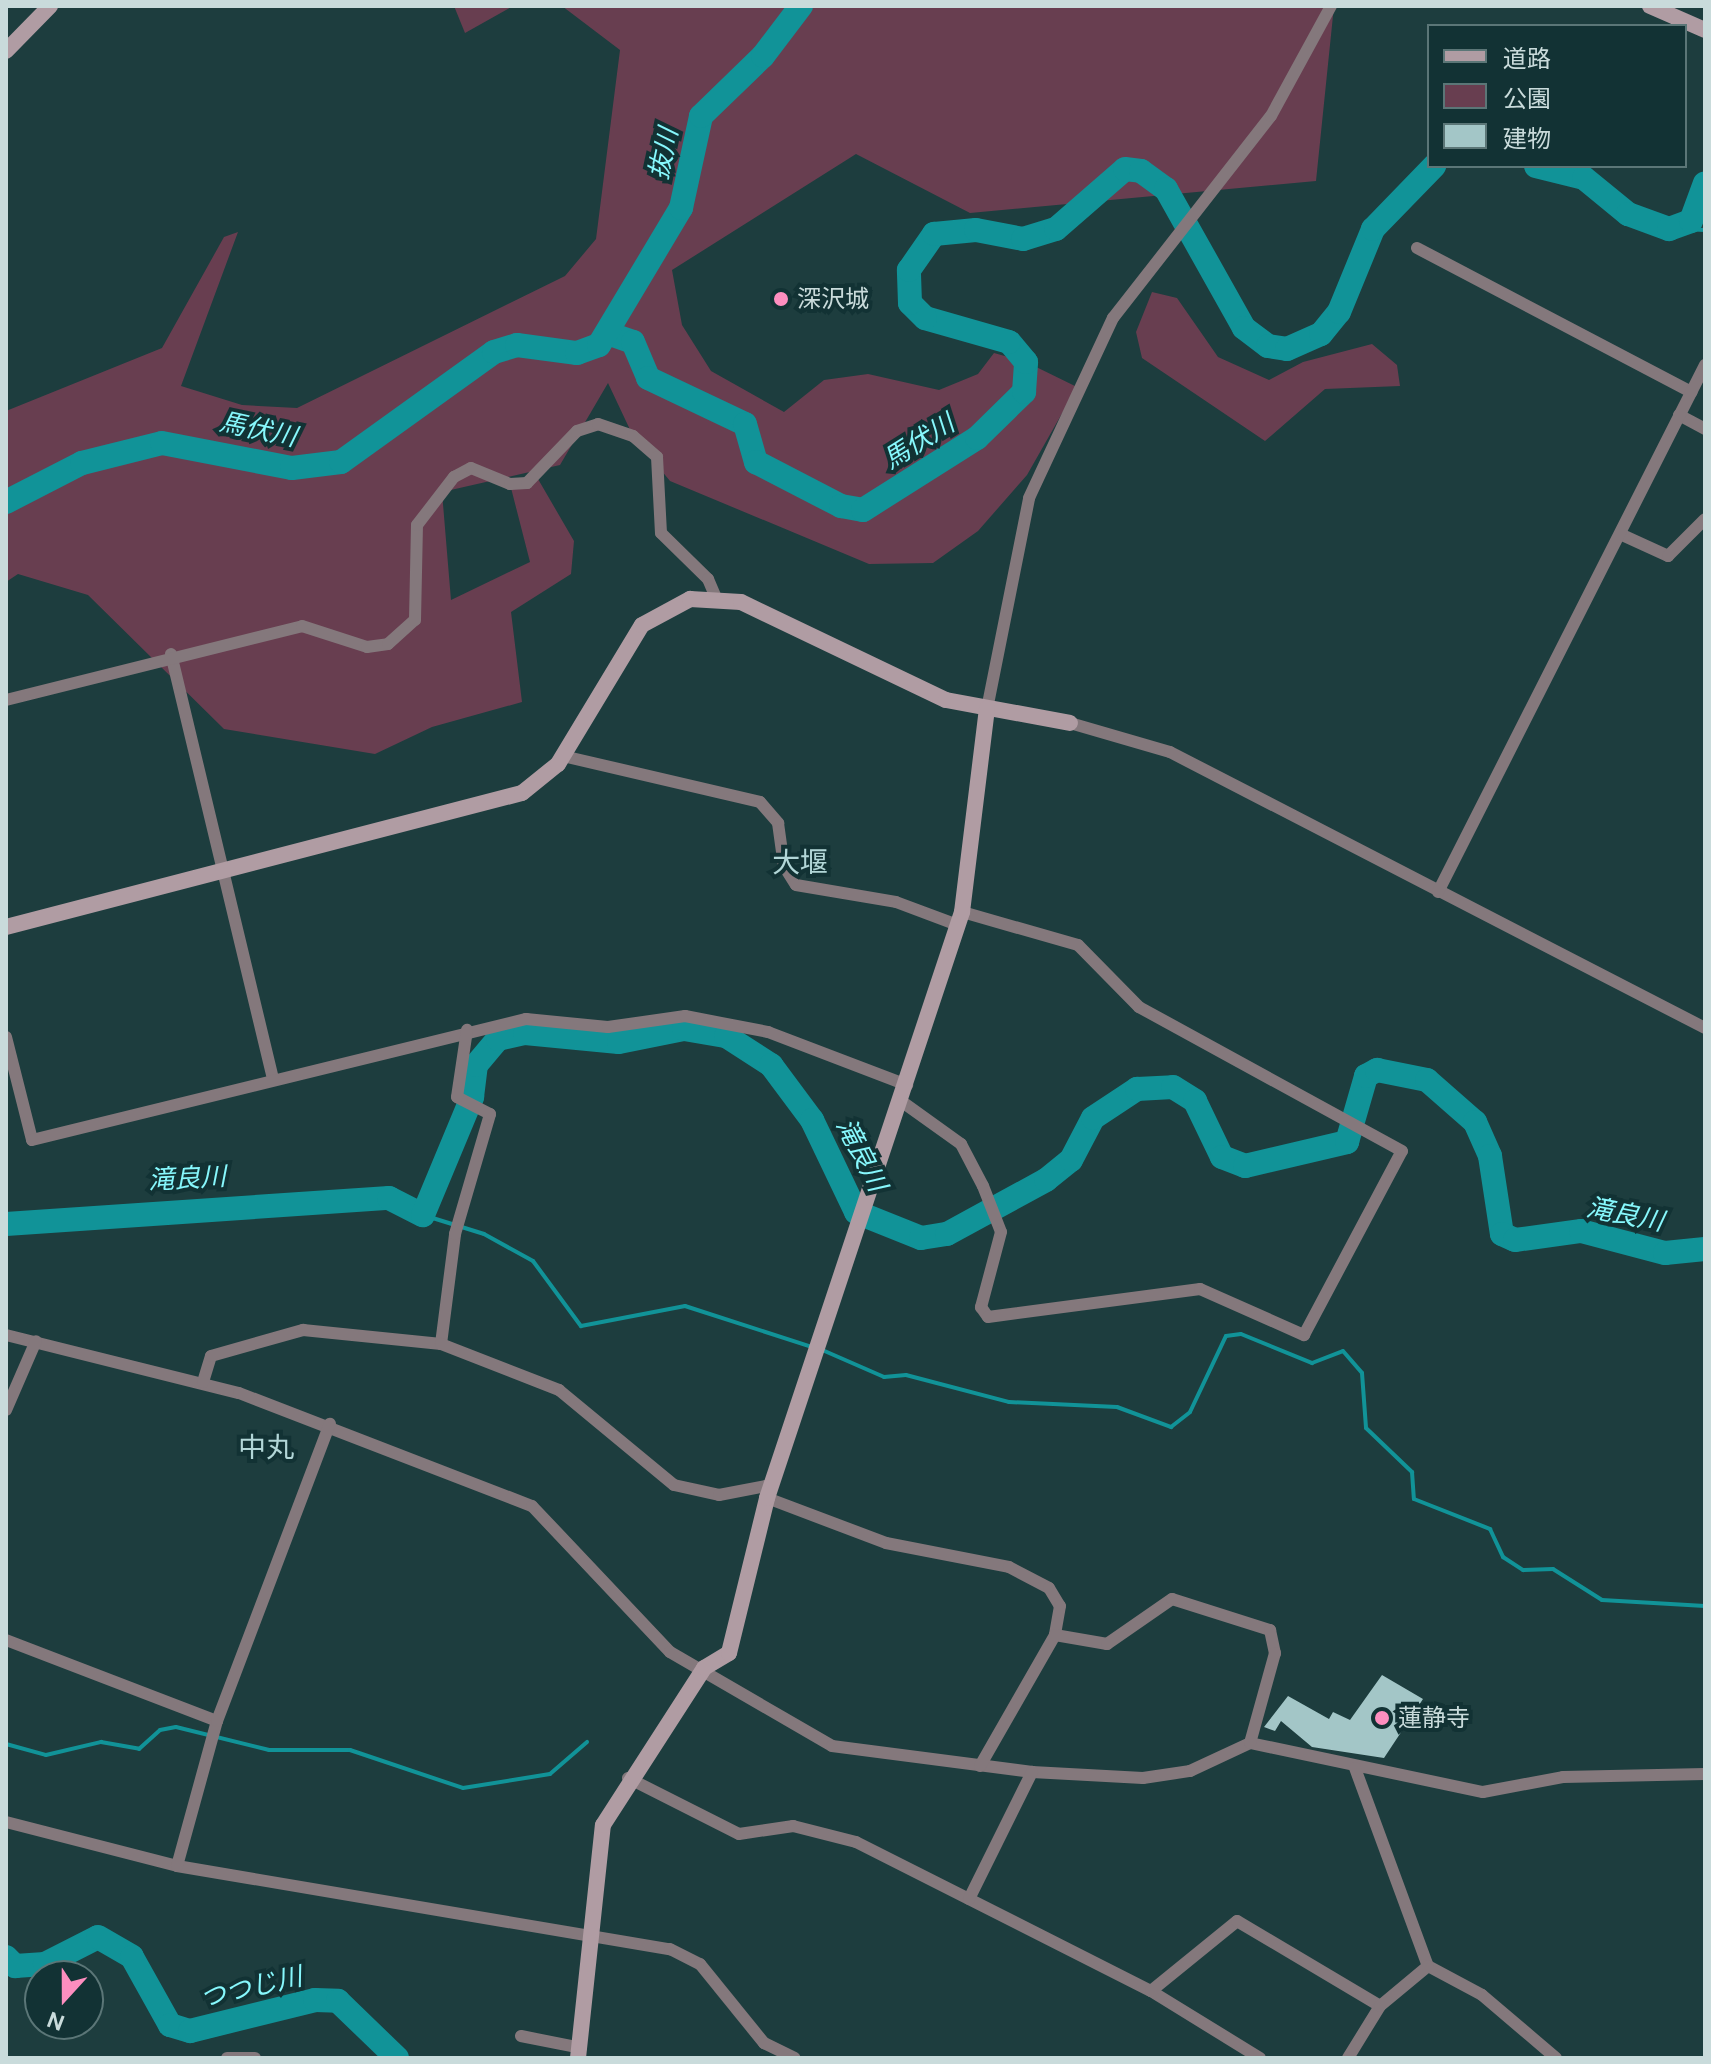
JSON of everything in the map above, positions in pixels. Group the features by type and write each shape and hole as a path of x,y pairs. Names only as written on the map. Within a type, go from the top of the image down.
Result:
{"street":[{"path":"6,51 50,6"},
{"path":"521,2036 580,2053 603,1825 628,1778 704,1668 729,1653 769,1492 960,918 987,709 1037,476 1124,297 1271,116 1331,6"},
{"path":"1650,6 1704,28"},
{"path":"1417,248 1691,392"},
{"path":"1438,892 1705,365"},
{"path":"1679,415 1705,429"},
{"path":"6,700 171,654 302,626 367,647 388,644 415,620 417,525 454,477 471,468 510,484 527,483 577,431 598,424 633,436 657,457 661,533 708,579 716,598"},
{"path":"1620,534 1668,556 1705,519"},
{"path":"6,927 490,806 522,793 563,756 642,625 670,606 716,598 762,611 928,694 987,709 1070,723 1170,752 1705,1028"},
{"path":"171,654 221,873 273,1079"},
{"path":"6,1037 32,1140 467,1030 526,1019 608,1027 685,1016 768,1032 904,1093 961,1144 1001,1232 981,1307 988,1317 1200,1289 1304,1335 1402,1151 1139,1007 1078,945 883,898 796,885 784,866 778,823 760,802 563,756"},
{"path":"441,1344 458,1224 490,1114 457,1097 467,1030"},
{"path":"203,1382 211,1356 303,1330 441,1344 559,1390 674,1485 719,1495 769,1492 886,1543 1009,1567 1049,1588 1060,1606 1055,1635 980,1766"},
{"path":"6,1335 203,1382 330,1424 532,1506 670,1652 704,1668 832,1746 1032,1772 1162,1777 1250,1743 1355,1768 1483,1792 1563,1777 1705,1774"},
{"path":"6,1410 36,1341"},
{"path":"177,1866 217,1721 330,1424"},
{"path":"1055,1635 1107,1644 1172,1599 1270,1630 1275,1653 1250,1743"},
{"path":"6,1640 217,1721"},
{"path":"1355,1768 1428,1966 1482,1995 1556,2058"},
{"path":"969,1899 1032,1772"},
{"path":"628,1778 739,1834 793,1826 856,1842 1151,1991 1260,2058"},
{"path":"6,1822 177,1866 686,1955 750,2030 795,2058"},
{"path":"1151,1991 1237,1921 1380,2006"},
{"path":"1348,2058 1380,2006 1428,1966"},
{"path":"227,2058 255,2058"}],"green space":[{"path":"454,6 513,6 465,33"},
{"path":"562,6 1334,6 1316,181 970,213 856,154 672,270 682,325 711,371 784,412 824,380 868,374 939,390 978,374 994,353 1026,362 1077,387 1027,475 978,531 933,563 869,564 670,481 633,436 608,383 560,465 442,492 451,600 530,562 510,484 538,479 574,541 571,574 511,612 522,702 432,727 375,754 224,729 88,595 18,574 6,582 6,411 162,348 224,237 238,232 181,386 242,405 297,408 565,276 596,239 620,50"},
{"path":"1152,292 1177,298 1218,357 1269,380 1303,362 1372,344 1397,365 1400,386 1325,389 1265,441 1142,358 1136,332"}],"building":[{"name":"蓮静寺","path":"1382,1675 1423,1699 1384,1758 1312,1747 1281,1721 1275,1731 1264,1727 1288,1696 1329,1719 1333,1712 1350,1720"}],"waterway":[{"name":"馬伏川","path":"6,502 82,463 162,443 292,468 341,462 494,352 517,345 577,353 599,345 681,208 701,116 763,56 801,6"},
{"name":"馬伏川","path":"610,334 633,342 648,378 745,424 756,462 841,506 863,510 977,438 1024,392 1026,362 1009,342 925,318 910,303 909,270 934,234 976,230 1023,239 1056,229 1125,169 1141,171 1166,189 1244,328 1268,346 1287,349 1321,334 1339,312 1373,229 1432,168"},
{"name":"馬伏川","path":"1544,168 1584,178 1628,214 1669,229 1691,221 1705,183"},
{"path":"1684,229 1705,230"},
{"name":"滝良川","path":"6,1224 389,1198 423,1215 472,1097 476,1065 498,1039 525,1033 619,1042 684,1029 726,1036 771,1065 812,1120 856,1212 921,1238 947,1234 1046,1180 1071,1160 1093,1118 1137,1089 1173,1087 1195,1101 1222,1157 1245,1166 1347,1142 1366,1076 1377,1070 1427,1080 1475,1122 1490,1156 1502,1234 1515,1240 1581,1231 1665,1253 1705,1249"},
{"path":"423,1215 484,1234 533,1261 581,1326 685,1306 812,1347"},
{"path":"820,1349 884,1377 906,1375 1009,1402 1117,1407 1171,1427 1190,1412 1226,1336 1241,1334 1312,1363 1343,1351 1362,1373 1366,1428 1412,1472 1414,1499 1490,1529 1503,1557 1523,1570 1553,1569 1602,1600 1705,1606"},
{"path":"6,1744 46,1755 101,1742 139,1749 160,1730 176,1727 269,1750 350,1750 463,1788 550,1774 587,1742"},
{"name":"つつじ川","path":"6,1957 15,1966 45,1964 98,1937 132,1957 170,2025 190,2031 315,2000 338,2001 397,2058"}],"place":[{"name":"深沢城","path":"781,299"},
{"name":"蓮静寺","path":"1382,1718"}],"district":[{"name":"大堰","path":"800,863"},
{"name":"中丸","path":"266,1448"}],"water label":[{"name":"抜川","path":"664,154"}]}
